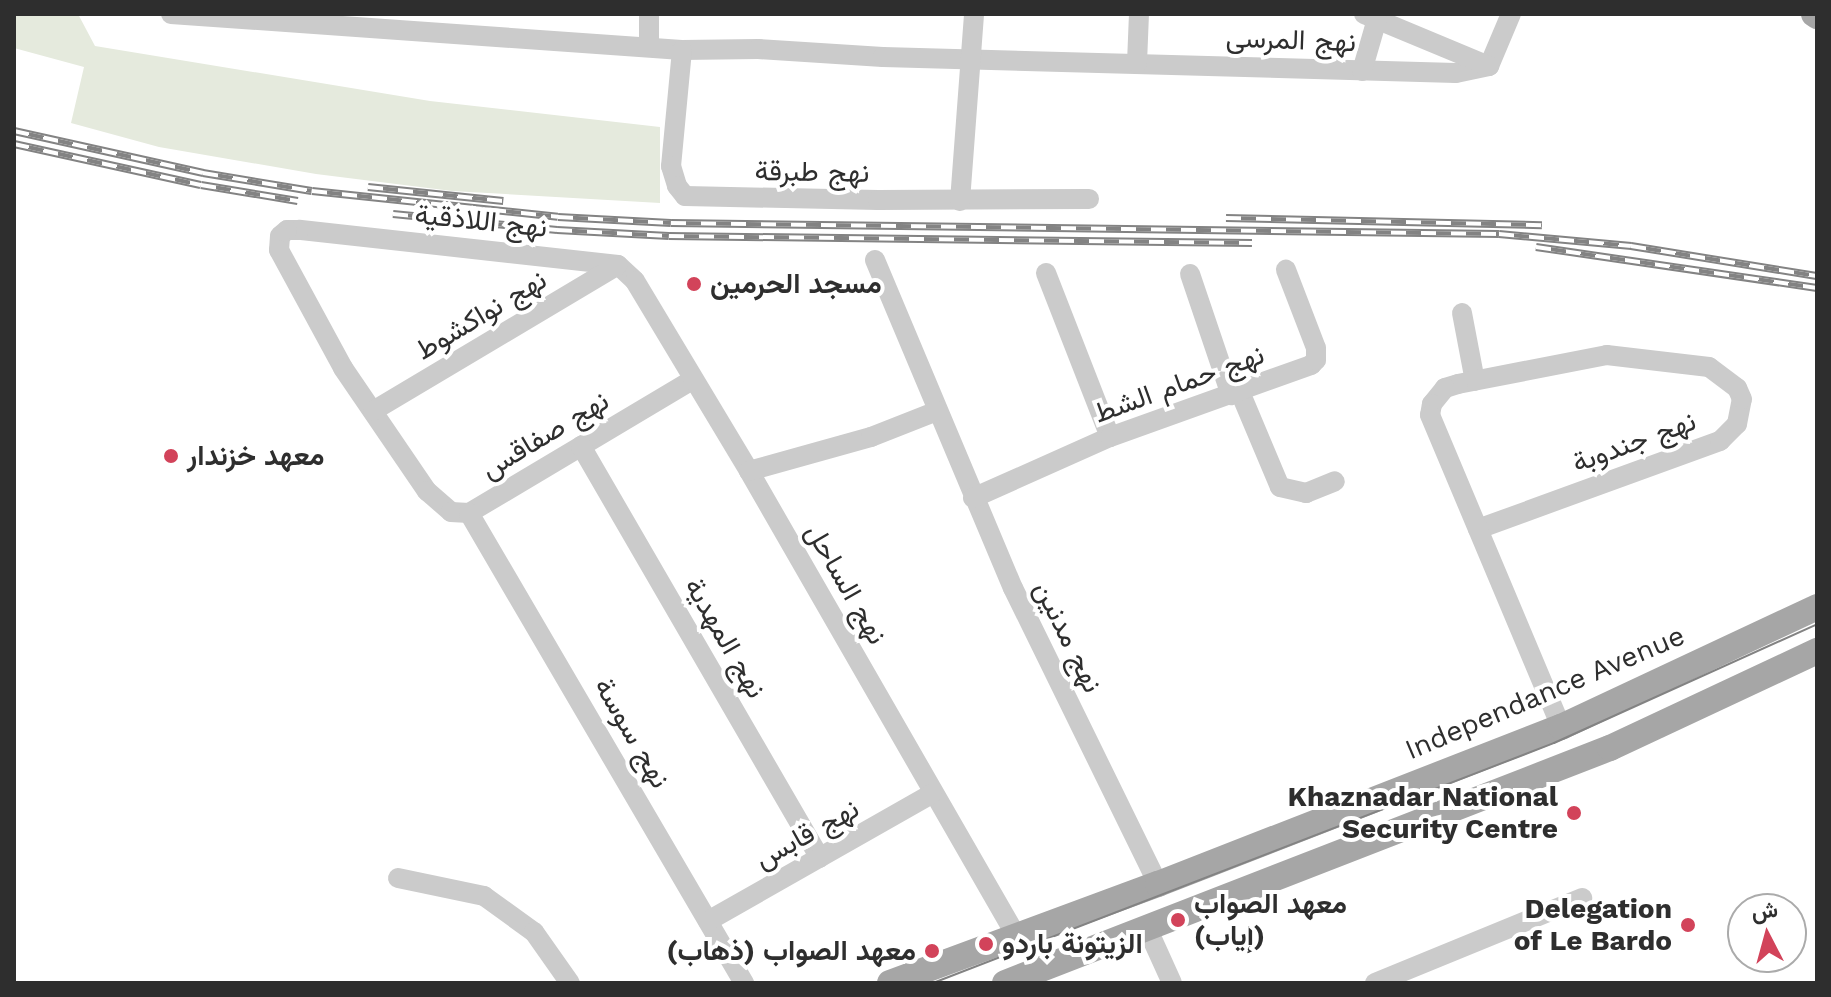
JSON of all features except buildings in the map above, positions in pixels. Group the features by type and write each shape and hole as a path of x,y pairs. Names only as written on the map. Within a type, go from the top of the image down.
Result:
{"main road":[{"name":"Independance Avenue","path":"890,983 1158,884 1561,727 1817,607"},
{"path":"1005,983 1610,748 1817,651"}],"street":[{"name":"نهج المرسى","path":"171,14 350,20 467,37 682,50 758,49 1456,73 1489,66"},
{"path":"649,14 649,47"},
{"path":"960,201 974,14"},
{"path":"1137,63 1139,14"},
{"path":"1362,71 1371,16 1489,66 1511,14"},
{"name":"نهج طبرقة","path":"682,50 671,166 677,186 685,196 960,201 1089,199"},
{"name":"نهج اللاذقية","path":"373,411 327,342 279,250 280,236 287,230 618,265"},
{"name":"نهج مدنين","path":"875,260 973,498 1158,884"},
{"name":"نهج الساحل","path":"618,265 635,281 749,471 1017,937"},
{"name":"نهج نواكشوط","path":"373,411 618,265"},
{"name":"نهج حمام الشط","path":"973,498 1110,437 1307,368 1316,360 1314,341 1286,270"},
{"path":"1046,273 1110,437"},
{"path":"1190,274 1236,394 1280,487 1297,494 1335,481"},
{"path":"1462,313 1475,381"},
{"name":"نهج جندوبة","path":"1478,529 1720,441 1737,424 1742,399 1731,381 1709,367 1628,355 1584,359 1445,388 1432,404 1430,415 1561,727"},
{"name":"نهج صفاقس","path":"373,411 441,507 451,512 469,513 692,380"},
{"path":"749,471 871,437 937,411"},
{"name":"نهج المهدية","path":"581,446 820,858"},
{"name":"نهج سوسة","path":"469,513 744,983"},
{"name":"نهج قابس","path":"708,921 932,794"},
{"path":"398,878 484,896 534,932 570,983"},
{"path":"1375,983 1582,898"},
{"path":"1148,930 1172,983"}],"shaded area":[{"path":"14,14 78,14 95,46 430,101 660,127 660,203 452,191 316,174 159,147 71,123 84,67 14,48"}],"tram line":[{"path":"933,983 1554,743 1817,624"}],"railway":[{"path":"14,131 203,173 312,191 558,217 671,223 1499,234 1631,246 1817,276"},
{"path":"14,144 201,185 298,201"},
{"path":"368,187 503,201"},
{"path":"393,214 557,230 669,236 1252,243"},
{"path":"1226,218 1542,225"},
{"path":"1536,247 1817,288"}],"place":[{"name":"مسجد الحرمين","path":"694,284"},
{"name":"معهد خزندار","path":"171,456"},
{"name":"Khaznadar National Security Centre","path":"1574,813"},
{"name":"معهد الصواب (إياب)","path":"1178,920"},
{"name":"Delegation of Le Bardo","path":"1688,925"},
{"name":"الزيتونة باردو","path":"986,944"},
{"name":"معهد الصواب (ذهاب)","path":"932,951"}]}
